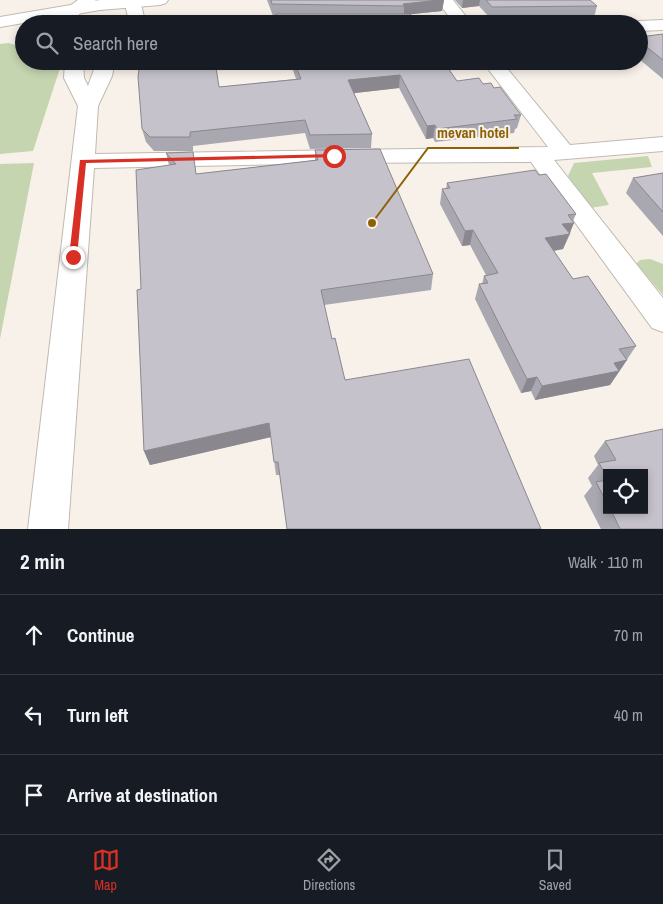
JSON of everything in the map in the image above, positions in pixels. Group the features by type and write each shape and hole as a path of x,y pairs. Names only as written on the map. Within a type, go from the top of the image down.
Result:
{"street":[{"path":"32,15 82,4 160,0"},
{"path":"444,0 456,15"},
{"path":"133,1 136,15"},
{"path":"69,15 82,4"},
{"path":"0,22 15,19"},
{"path":"648,26 663,25"},
{"path":"74,70 74,78 88,106"},
{"path":"48,529 88,106 104,70"},
{"path":"496,70 663,320"},
{"path":"82,161 551,154 663,144"}],"green space":[{"path":"0,44 15,45 15,70 59,70 33,151 0,154"},
{"path":"648,156 652,167 592,173 609,205 590,208 568,176 574,163"},
{"path":"34,163 0,339 0,164"},
{"path":"650,259 663,264 663,295 636,264 640,260"}],"building":[{"path":"271,0 439,0 403,4 404,6 272,4"},
{"path":"486,0 590,0 597,6 492,7"},
{"path":"276,14 411,15 276,15"},
{"path":"663,34 663,60 648,48 648,36"},
{"path":"139,70 216,70 219,87 301,79 298,70 449,70 457,81 479,78 483,84 491,83 494,88 500,87 521,115 514,115 517,119 437,129 435,125 427,126 400,75 348,80 372,134 310,135 305,120 190,132 190,137 150,137 142,129"},
{"path":"380,149 433,274 321,290 332,339 335,338 345,380 469,359 541,529 287,529 278,462 274,462 269,423 144,451 137,290 141,289 136,170 176,164 166,153 193,152 196,174 318,160 315,150"},
{"path":"535,170 539,175 546,174 576,214 568,215 574,223 562,224 570,234 545,238 573,279 588,276 636,346 619,349 627,360 614,363 619,371 542,386 537,377 527,379 479,284 488,283 484,276 498,273 473,230 465,231 442,189 450,188 447,183"},
{"path":"663,173 663,212 633,178"},
{"path":"663,429 663,529 620,529 613,514 648,514 648,469 603,470 599,463 616,460 605,441"},
{"path":"603,481 603,495 596,482"}],"place":[{"name":"mevan hotel","path":"372,223"}],"route":[{"path":"73,257 82,161 334,156"}]}
